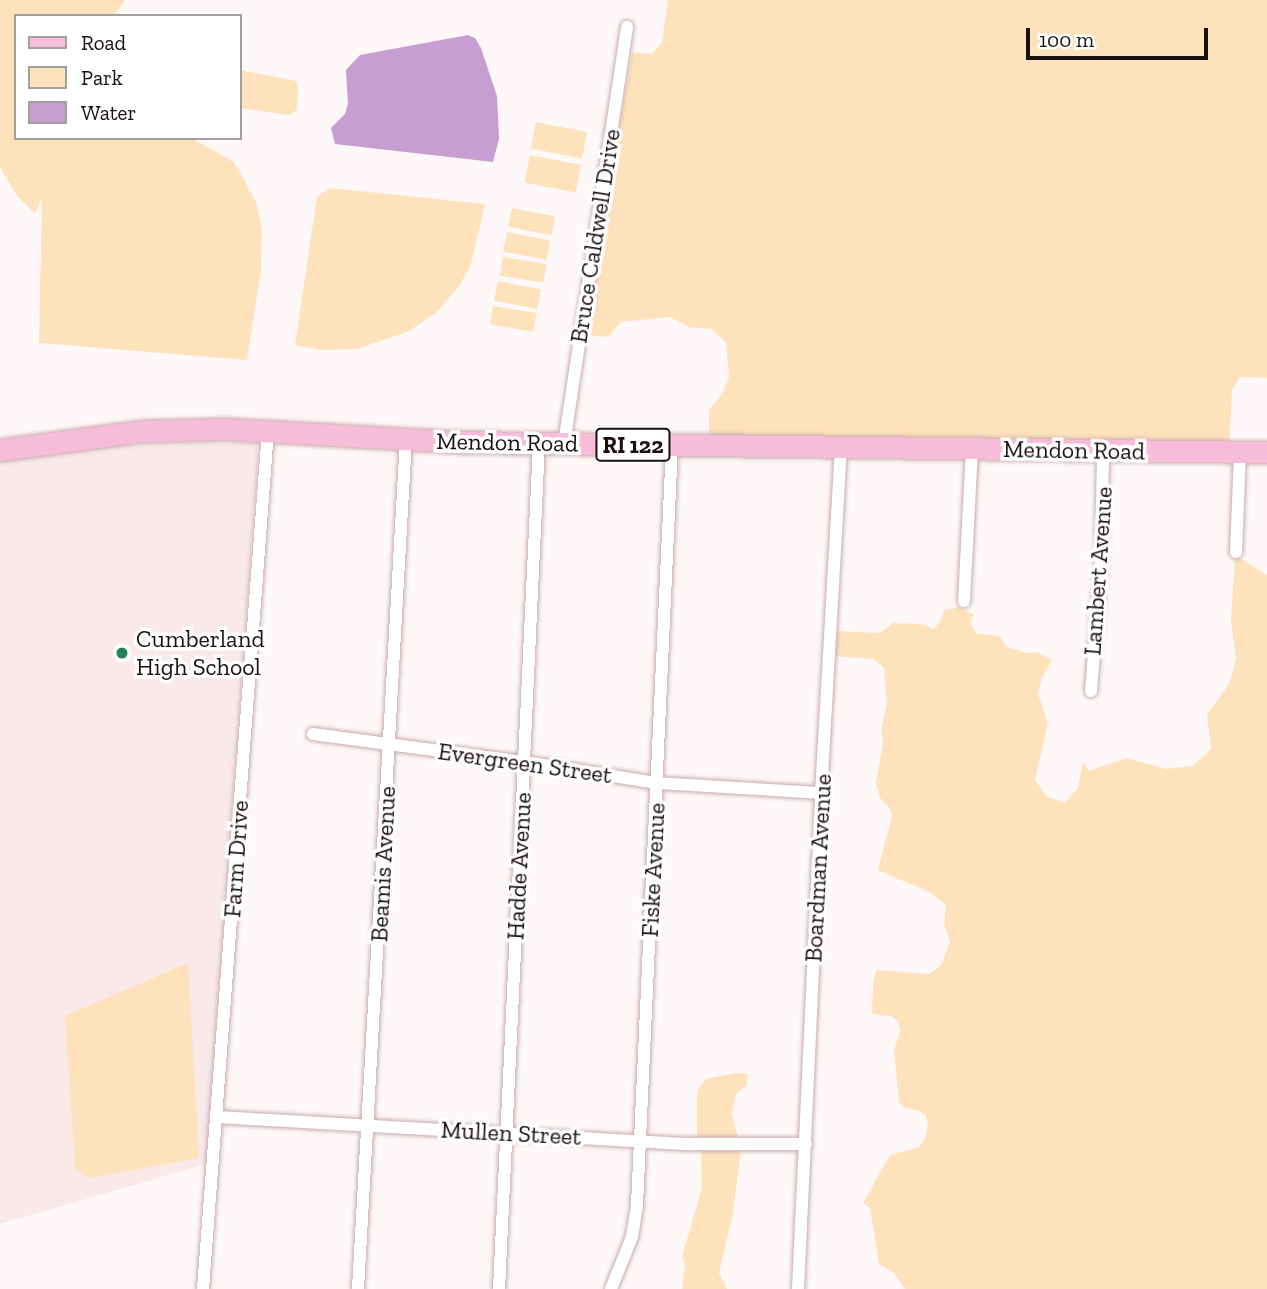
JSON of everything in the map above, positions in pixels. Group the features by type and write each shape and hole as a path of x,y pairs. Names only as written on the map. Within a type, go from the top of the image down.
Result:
{"main road":[{"name":"Mendon Road","path":"0,450 143,431 268,430 406,439 564,444 1267,452"}],"street":[{"name":"Bruce Caldwell Drive","path":"564,444 627,27"},
{"name":"Farm Drive","path":"203,1289 268,430"},
{"name":"Beamis Avenue","path":"358,1289 406,439"},
{"name":"Hadde Avenue","path":"499,1289 539,443"},
{"name":"Fiske Avenue","path":"611,1289 632,1237 672,445"},
{"name":"Boardman Avenue","path":"798,1289 821,793 841,446"},
{"path":"964,601 972,448"},
{"name":"Lambert Avenue","path":"1091,691 1101,567 1103,450"},
{"path":"1237,552 1240,452"},
{"name":"Evergreen Street","path":"313,734 657,783 821,793"},
{"name":"Mullen Street","path":"217,1117 638,1140 806,1144"}],"shaded area":[{"name":"Cumberland High School","path":"155,443 259,443 206,1164 0,1224 0,462 103,447"}],"green space":[{"path":"0,0 125,0 115,14 14,14 14,140 195,140 234,162 256,202 262,230 261,270 247,360 39,343 42,198 35,213 17,196 0,167"},
{"path":"668,0 1267,0 1267,378 1240,377 1232,390 1229,452 709,444 709,410 722,394 729,377 726,342 711,329 689,327 670,317 621,322 608,337 584,335 632,52 651,54 662,43"},
{"path":"242,70 296,81 297,110 288,115 242,108"},
{"path":"536,122 587,132 582,158 531,149"},
{"path":"530,155 581,165 576,192 525,182"},
{"path":"330,188 485,204 471,264 460,285 436,313 409,331 357,349 321,350 295,345 317,197"},
{"path":"512,208 555,216 552,235 508,227"},
{"path":"507,232 550,240 546,260 503,252"},
{"path":"503,257 546,264 543,283 500,276"},
{"path":"498,281 541,289 537,309 494,301"},
{"path":"493,306 536,313 533,332 490,325"},
{"path":"1235,555 1267,575 1267,1289 905,1289 894,1273 879,1264 870,1208 863,1203 890,1155 918,1148 925,1139 928,1125 926,1116 902,1106 899,1102 894,1051 900,1031 898,1021 891,1016 872,1014 873,983 876,970 930,974 941,965 950,942 944,924 946,905 929,892 878,870 892,816 890,809 880,798 876,783 883,743 881,730 887,704 884,668 874,659 831,656 835,631 881,633 892,623 921,624 934,629 944,610 959,607 974,615 970,623 976,633 999,636 1007,647 1027,653 1037,652 1052,660 1042,678 1038,694 1048,723 1035,780 1046,796 1065,803 1078,788 1083,762 1089,771 1126,758 1165,769 1193,766 1211,749 1207,715 1230,682 1236,658 1231,620"},
{"path":"188,963 199,1158 89,1178 75,1168 65,1016"},
{"path":"735,1073 748,1074 747,1085 736,1094 732,1114 741,1149 733,1213 719,1273 727,1289 682,1289 685,1264 682,1257 702,1188 701,1147 697,1144 697,1091 706,1079"}],"water":[{"path":"468,35 475,38 481,48 497,96 499,139 493,162 335,144 331,128 345,114 348,104 346,70 360,55"}],"place":[{"name":"Cumberland High School","path":"122,653"}]}
